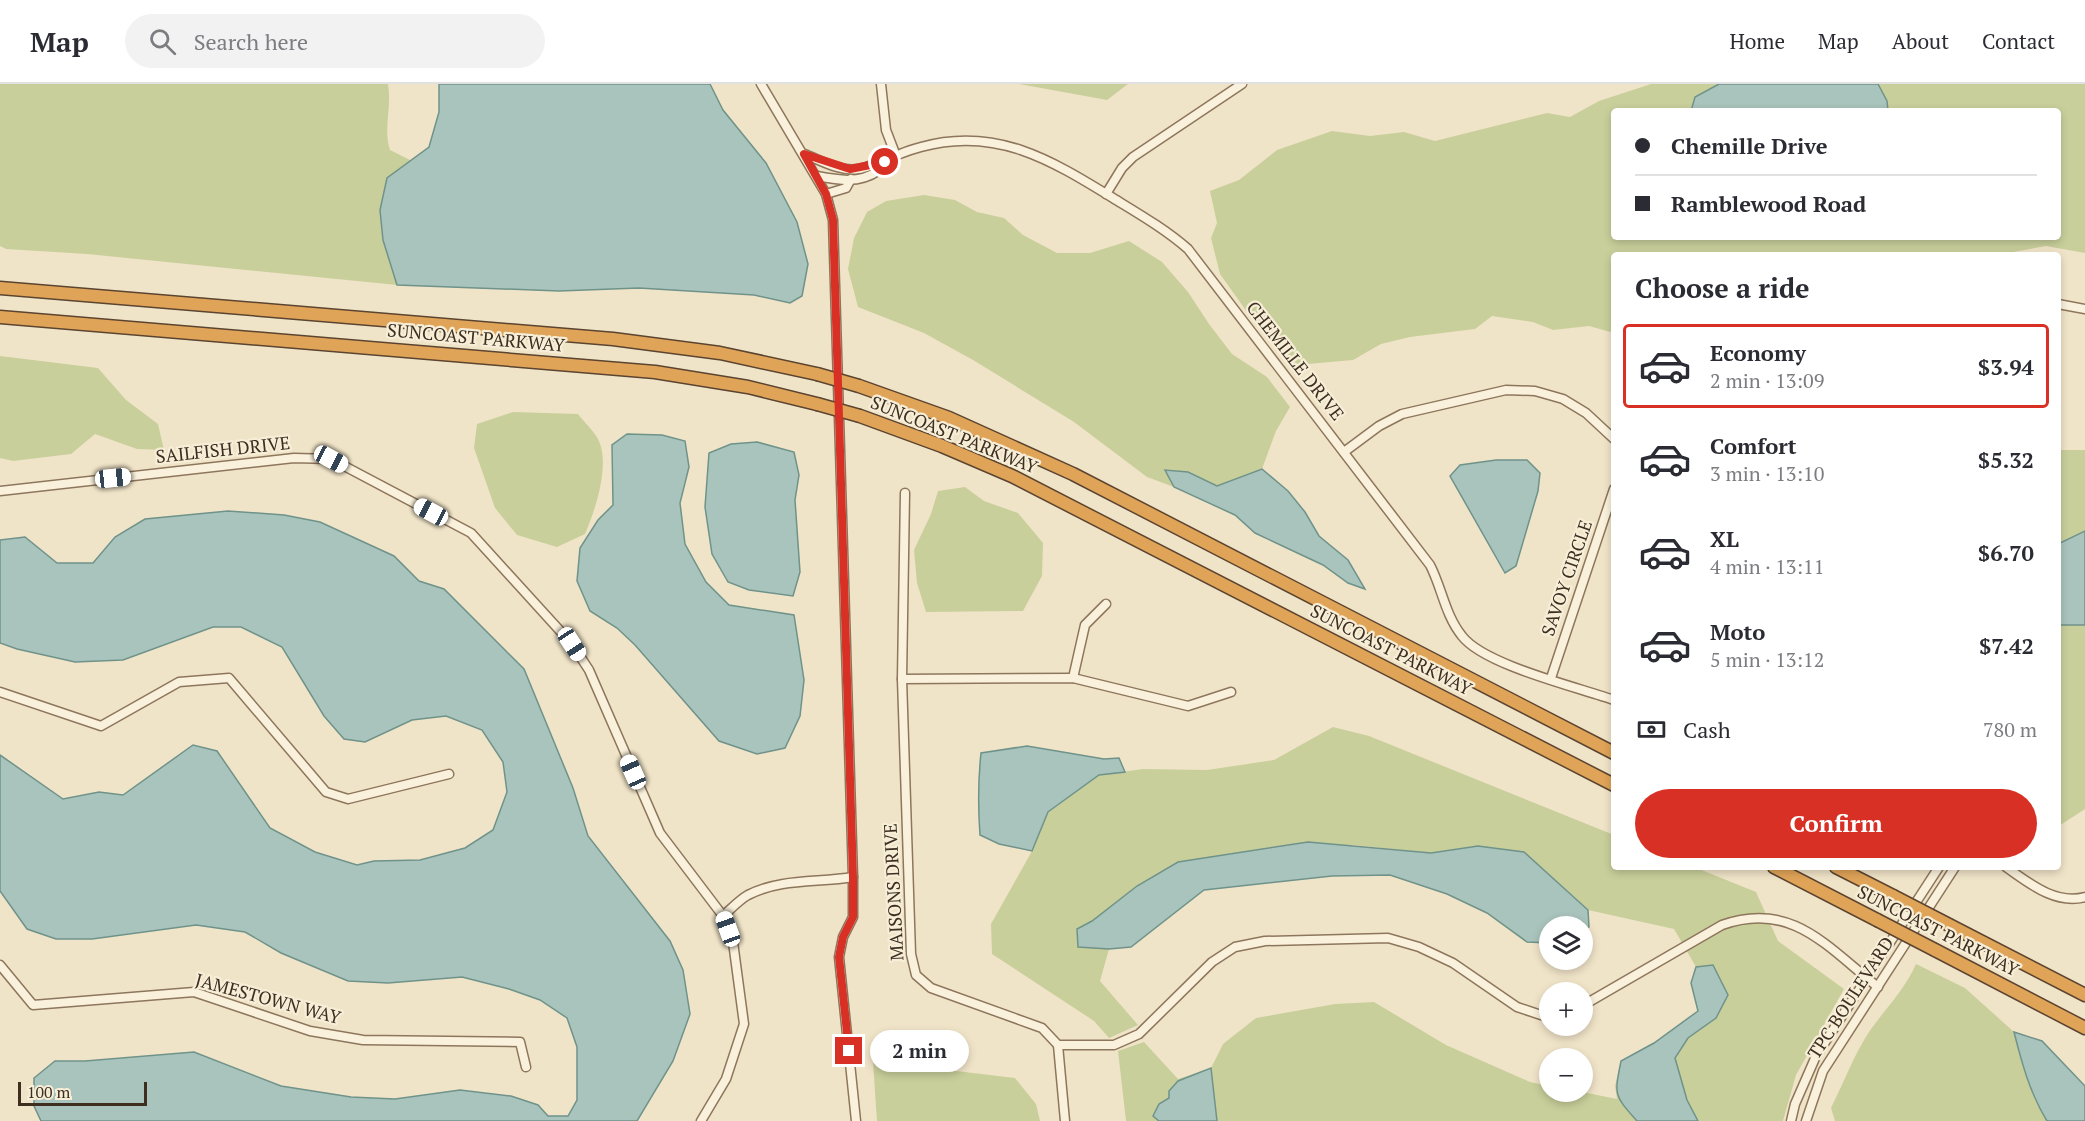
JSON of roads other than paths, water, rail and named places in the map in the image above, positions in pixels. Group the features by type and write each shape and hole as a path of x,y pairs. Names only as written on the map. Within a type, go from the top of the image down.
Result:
{"highway":[{"name":"SUNCOAST PARKWAY","path":"0,288 613,339 720,353 817,374 859,386 949,418 1073,474 1611,751"},
{"name":"SUNCOAST PARKWAY","path":"0,317 655,372 748,387 860,416 942,446 1021,481 1611,783"},
{"name":"SUNCOAST PARKWAY","path":"1780,870 2085,1028"},
{"name":"SUNCOAST PARKWAY","path":"1842,870 2085,995"}],"street":[{"path":"761,84 817,176 826,194 833,220 853,877 853,917 843,937 839,957 856,1121"},
{"path":"881,84 886,130 896,156"},
{"path":"1106,194 1122,168 1133,157 1242,84"},
{"name":"CHEMILLE DRIVE","path":"804,154 850,169 885,162 896,156 947,142 1000,143 1049,159 1168,232 1188,249 1430,565 1439,583 1449,617 1463,638 1488,656 1611,699"},
{"name":"CHEMILLE DRIVE","path":"826,194 846,188 852,181 881,170 885,162"},
{"path":"850,169 852,181"},
{"name":"CHEMILLE DRIVE","path":"817,176 852,181"},
{"path":"2061,305 2085,309"},
{"path":"1344,452 1379,426 1402,414 1506,390 1535,391 1563,399 1586,413 1611,437"},
{"name":"SAILFISH DRIVE","path":"0,491 294,458 331,459 471,533 572,644 589,670 660,833 723,916 733,942 744,1024 726,1079 702,1121"},
{"name":"MAISONS DRIVE","path":"905,493 902,679 910,954 916,975 931,988 1042,1028 1058,1045"},
{"name":"SAVOY CIRCLE","path":"1551,678 1611,498"},
{"path":"1073,678 1085,625 1106,603"},
{"path":"0,692 101,726 178,682 230,678 326,792 348,799 449,774"},
{"path":"902,679 1073,678 1188,706 1232,692"},
{"name":"TPC BOULEVARD","path":"1791,1121 1808,1071 1937,870"},
{"name":"TPC BOULEVARD","path":"1806,1121 1823,1071 1953,870"},
{"path":"2010,870 2042,892 2074,900 2085,897"},
{"path":"723,916 746,896 765,888 784,883 853,877"},
{"path":"1593,1000 1722,925 1743,918 1779,920 1811,932 1878,987"},
{"path":"1065,1121 1058,1045 1114,1044 1139,1034 1212,962 1235,947 1265,941 1388,938 1419,947 1453,963 1517,1007 1539,1014"},
{"name":"JAMESTOWN WAY","path":"0,965 33,1005 194,992 310,1031 363,1040 520,1042 526,1066"}],"water":[{"path":"439,84 710,84 723,110 766,163 797,222 808,264 802,296 790,303 754,295 639,288 559,291 397,285 383,240 380,210 387,178 429,147 439,112"},
{"path":"1719,84 1878,84 1887,101 1888,108 1692,108 1695,97"},
{"path":"627,434 662,435 685,441 689,467 680,503 685,544 706,582 729,605 794,615 804,680 800,716 785,748 757,754 719,741 635,645 617,628 590,611 577,581 580,548 598,520 613,505 612,445"},
{"path":"757,442 794,452 799,475 795,500 800,572 793,596 749,590 728,582 712,554 705,507 709,453 731,444"},
{"path":"1496,460 1527,460 1540,473 1538,491 1516,566 1505,573 1450,476 1460,465"},
{"path":"1262,469 1288,491 1305,512 1319,536 1348,560 1365,589 1348,583 1323,565 1255,533 1235,515 1174,487 1165,470 1188,472 1217,486"},
{"path":"228,511 284,515 320,522 394,556 419,581 444,589 524,669 573,788 588,836 670,941 683,970 690,1014 673,1061 637,1121 41,1121 34,1106 34,1078 55,1061 85,1061 194,1052 281,1086 351,1097 395,1099 460,1090 511,1096 538,1105 548,1116 568,1116 577,1100 577,1047 567,1018 540,1000 462,977 388,983 348,981 281,953 245,932 196,925 92,939 56,939 27,929 0,891 0,755 63,799 99,792 123,795 193,745 217,751 270,828 315,852 357,865 374,861 420,860 465,848 493,830 507,792 503,762 482,730 446,716 412,720 365,742 344,739 324,716 282,647 241,627 213,627 123,660 75,662 0,643 0,540 25,537 57,563 93,563 115,537 145,519"},
{"path":"2085,531 2085,625 2061,625 2061,543"},
{"path":"1027,746 1104,759 1119,758 1125,772 1099,775 1048,812 1032,851 999,844 980,835 979,825 981,753"},
{"path":"1308,842 1431,853 1478,846 1524,852 1588,910 1588,916 1539,916 1539,943 1527,942 1487,913 1447,894 1390,875 1332,876 1204,890 1131,947 1109,949 1078,947 1077,929 1092,921 1137,886 1178,862"},
{"path":"1713,965 1728,995 1716,1018 1688,1038 1675,1058 1687,1100 1698,1121 1637,1121 1624,1106 1618,1094 1617,1081 1621,1061 1654,1043 1698,1011 1691,983 1696,967"},
{"path":"2014,1032 2042,1041 2085,1086 2085,1121 2047,1121 2027,1078"},
{"path":"1211,1068 1217,1121 1159,1121 1153,1116 1159,1104 1169,1098 1169,1091 1178,1081"}]}
